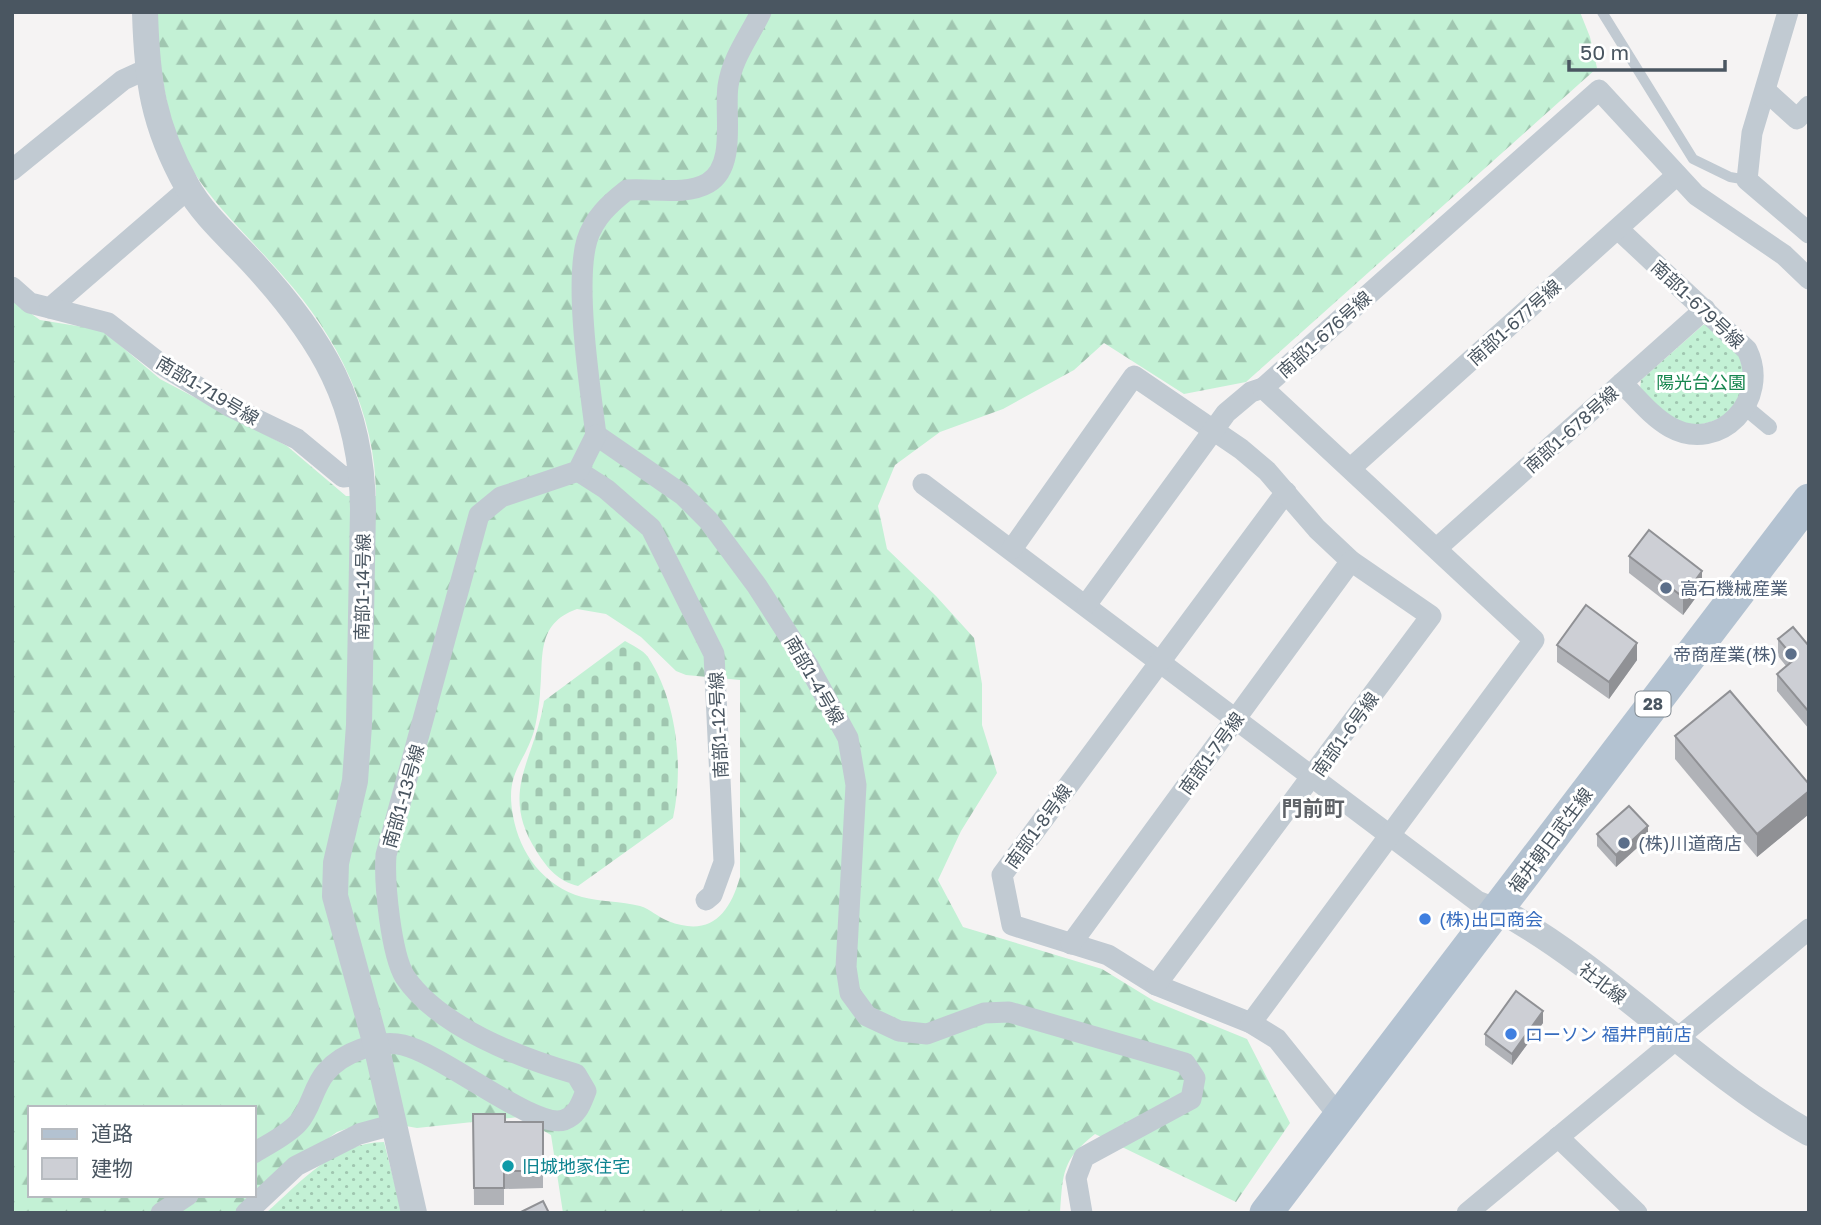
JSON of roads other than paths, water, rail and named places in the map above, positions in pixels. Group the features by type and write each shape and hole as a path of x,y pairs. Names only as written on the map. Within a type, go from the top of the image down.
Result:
{"main road":[{"name":"福井朝日武生線","path":"1266,1213 1809,500"}],"street":[{"name":"南部1-14号線","path":"145,12 147,69 152,103 166,144 188,188 294,308 316,338 343,392 355,430 363,475 358,736 355,781 336,863 335,896 376,1045 414,1213"},
{"path":"578,471 596,435 585,318 583,268 587,241 598,217 627,190 690,189 708,183 718,173 726,149 728,85 738,52 761,12"},
{"path":"1788,12 1752,133 1747,180 1809,233"},
{"path":"12,170 123,80 147,69"},
{"name":"南部1-676号線","path":"1390,835 1534,640 1263,387 1599,90 1696,195 1784,255 1809,279"},
{"path":"1766,91 1797,119 1809,106"},
{"name":"南部1-677号線","path":"1350,468 1676,175"},
{"path":"50,308 188,188"},
{"name":"南部1-679号線","path":"1618,229 1747,350 1754,365 1751,397 1745,407"},
{"name":"南部1-719号線","path":"12,287 30,303 68,315 108,323 162,365 229,406 297,439 343,477 363,475"},
{"name":"南部1-678号線","path":"1437,548 1705,309"},
{"path":"1012,550 1134,376 1214,430 1268,471 1317,529 1351,561"},
{"path":"1622,383 1658,419 1671,428 1691,434 1709,433 1722,428 1745,407 1769,427"},
{"path":"1086,605 1226,413 1251,392 1263,387"},
{"name":"南部1-4号線","path":"596,435 665,481 708,520 757,586 809,667 848,738 856,785 846,967 850,993 867,1016 899,1031 927,1034 984,1013 1009,1012 1185,1063 1195,1078 1191,1099 1084,1157 1076,1178 1082,1213"},
{"name":"南部1-12号線","path":"578,471 606,489 651,528 714,654 724,862 712,895 706,900"},
{"name":"南部1-13号線","path":"376,1045 401,1044 439,1058 540,1119 563,1120 578,1111 586,1091 576,1074 536,1063 499,1046 423,998 403,974 384,882 386,855 479,515 501,497 578,471"},
{"path":"923,484 1477,901 1498,909"},
{"name":"南部1-8号線","path":"1286,492 1002,875 1012,925 1108,955 1156,985 1251,1023 1277,1038 1338,1115"},
{"name":"南部1-6号線","path":"1156,985 1431,616 1351,561"},
{"name":"南部1-7号線","path":"1071,944 1351,561"},
{"path":"1251,1023 1390,835"},
{"name":"社北線","path":"1498,909 1537,930 1739,1089 1809,1133"},
{"path":"1467,1213 1675,1040 1805,941"},
{"path":"256,1152 299,1122 325,1072 347,1055 376,1045"},
{"path":"246,1213 296,1166 359,1134 392,1125"},
{"path":"1558,1137 1637,1213"},
{"path":"161,1213 185,1197"}],"lane":[{"path":"1602,12 1693,159 1730,177 1747,180"}],"place":[{"name":"高石機械産業","path":"1666,588"},
{"name":"帝商産業(株)","path":"1791,654"},
{"name":"(株)川道商店","path":"1624,843"},
{"name":"(株)出口商会","path":"1425,919"},
{"name":"ローソン 福井門前店","path":"1511,1034"},
{"name":"旧城地家住宅","path":"508,1166"}],"district":[{"name":"門前町","path":"1313,808"}],"park label":[{"name":"陽光台公園","path":"1701,382"}]}
